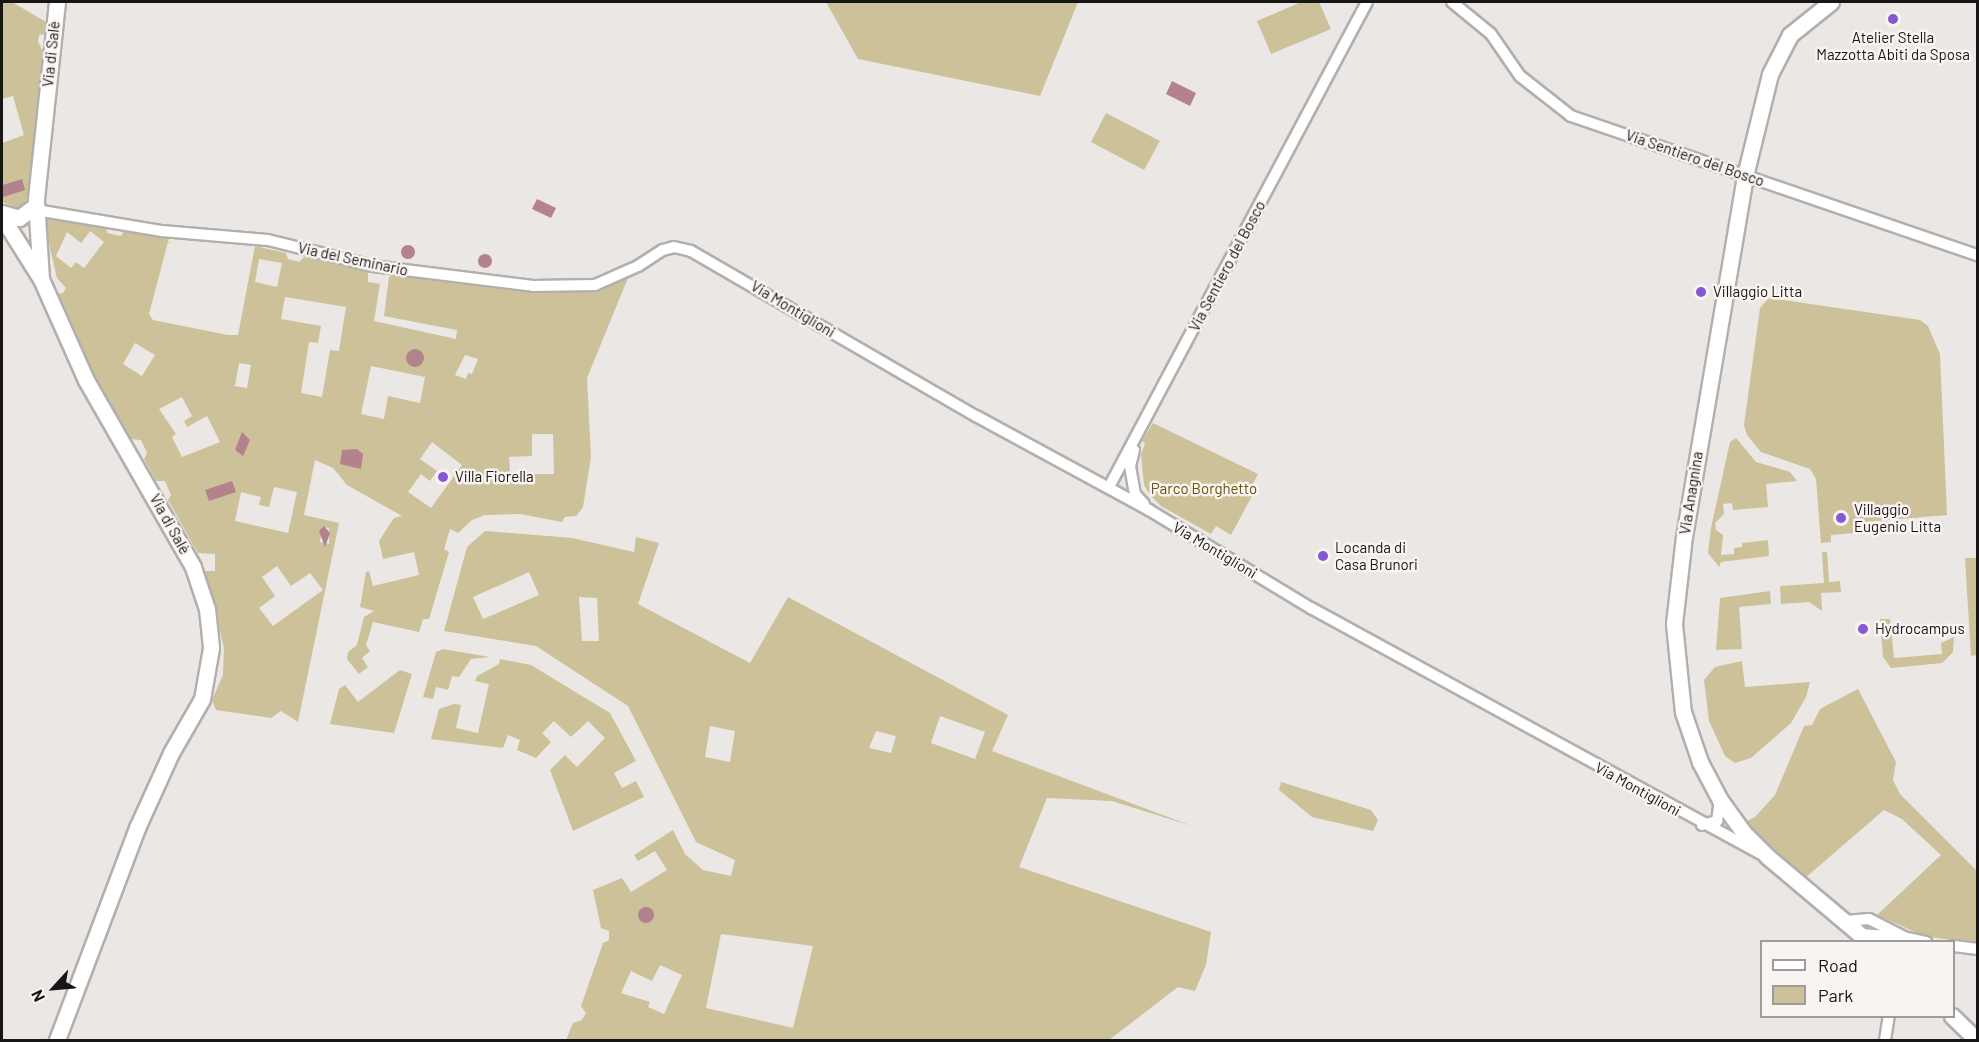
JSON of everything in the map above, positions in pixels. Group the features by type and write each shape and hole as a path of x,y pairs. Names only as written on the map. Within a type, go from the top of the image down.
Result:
{"main road":[{"name":"Via di Salè","path":"57,2 36,208 41,279 79,368 194,567 207,609 211,640 210,672 202,699 171,753 137,828 57,1041"},
{"name":"Via Anagnina","path":"1831,2 1790,35 1770,74 1745,176 1684,536 1674,624 1683,712 1700,762 1720,800 1743,832 1768,857 1865,938"},
{"path":"2,215 19,218 36,208"},
{"path":"2,215 41,279"},
{"path":"1953,1018 1977,1041"}],"street":[{"name":"Via Sentiero del Bosco","path":"1109,487 1367,2"},
{"name":"Via Sentiero del Bosco","path":"1452,2 1491,34 1520,76 1571,116 1977,255"},
{"name":"Via del Seminario","path":"36,208 162,231 268,240 373,266 532,286 595,285 638,266 663,250"},
{"name":"Via Montiglioni","path":"663,250 674,247 691,251 717,264 966,411 1149,510 1311,608 1701,825 1768,857"},
{"name":"Via Sentiero del Bosco","path":"1138,435 1130,466 1135,494 1149,510"},
{"path":"1701,825 1718,821 1720,800"},
{"path":"1846,921 1869,919 1904,937"},
{"path":"1897,940 1904,937"},
{"path":"1865,938 1904,937 1917,940"},
{"path":"1955,946 1977,949"},
{"path":"1885,1041 1889,1018"}],"green space":[{"path":"2,2 12,2 46,22 45,34 39,35 38,42 43,51 29,196 20,209 2,202 2,191 4,196 22,179 2,185 2,143 24,135 13,96 2,99"},
{"path":"826,2 1078,2 1040,96 858,59"},
{"path":"1301,2 1319,2 1331,29 1271,54 1257,21"},
{"path":"1106,113 1160,141 1144,170 1091,142"},
{"path":"43,219 106,227 107,233 121,236 124,231 169,238 149,314 153,320 238,335 255,246 286,253 288,259 299,262 304,257 368,270 368,282 380,284 374,321 456,339 457,330 384,316 389,277 394,274 545,293 596,290 628,278 587,378 591,457 583,507 576,516 565,517 562,522 520,514 485,515 472,520 458,533 450,529 444,549 449,552 429,619 423,619 419,632 373,622 366,645 370,651 362,658 368,667 359,674 347,659 348,652 357,645 364,617 374,611 360,607 366,572 369,571 373,586 419,575 414,552 383,559 379,541 394,518 402,516 347,485 333,468 315,460 304,515 339,523 298,722 281,711 271,718 216,710 212,700 223,675 224,648 205,571 215,571 215,554 198,553 168,500 171,495 165,481 156,481 144,459 147,453 141,440 130,439 86,361 57,294 63,293 66,288 57,278","holes":["90,231 104,242 84,268 76,262 71,268 56,256 67,232 81,243","259,259 282,263 277,287 255,282","285,297 346,307 339,351 330,350 322,397 301,393 309,342 318,343 321,326 281,319","135,343 155,355 142,376 123,364","465,355 478,359 472,374 468,373 466,379 455,375","239,363 251,365 247,388 235,386","371,366 425,377 420,403 388,396 384,419 361,414","182,397 192,416 184,421 187,427 207,416 220,442 182,457 172,437 176,434 159,409","532,434 553,434 554,474 510,474 509,457 532,456","432,442 462,465 431,508 408,492 421,474 430,481 437,471 420,459","274,487 297,492 288,533 235,521 241,492 261,497 259,505 269,507","322,527 329,528 329,544 320,542","277,566 291,586 310,573 323,590 273,626 259,608 275,596 262,577"]},
{"path":"1769,298 1920,320 1928,326 1940,354 1947,515 1865,522 1865,532 1831,535 1831,542 1821,543 1816,479 1810,469 1761,452 1747,435 1744,425 1760,308"},
{"name":"Parco Borghetto","path":"1153,423 1258,474 1249,491 1253,494 1231,535 1216,526 1211,534 1161,506 1150,495 1144,485 1141,455 1145,443 1142,441"},
{"path":"1736,438 1756,462 1790,472 1797,481 1766,484 1768,507 1733,510 1732,503 1723,504 1724,514 1715,523 1716,530 1723,535 1721,555 1734,554 1734,548 1742,547 1742,543 1768,540 1769,556 1721,562 1719,567 1708,553 1711,528 1730,442"},
{"path":"485,531 572,538 634,552 636,537 659,543 638,604 750,663 788,597 1008,715 992,751 1192,826 1112,801 1047,798 1019,867 1211,932 1206,965 1195,991 1178,987 1109,1040 566,1040 573,1023 582,1020 586,1013 581,1006 603,943 609,940 609,931 601,928 593,890 622,878 631,892 667,870 655,851 638,861 634,855 673,830 685,854 703,870 731,876 735,860 696,842 628,706 536,646 444,631 467,547","holes":["529,572 539,595 483,619 473,597","579,597 597,598 599,641 582,641","940,716 985,732 975,759 931,743","710,726 735,731 730,762 705,757","876,731 896,736 891,753 869,748","721,934 813,946 793,1028 706,1008","660,965 682,975 664,1014 648,1007 650,1002 621,993 631,971 652,981"]},
{"path":"1822,552 1827,552 1829,582 1840,581 1841,592 1821,593 1822,611 1809,602 1781,604 1780,586 1824,583"},
{"path":"1965,558 1977,558 1977,655 1971,656"},
{"path":"1770,591 1771,604 1739,607 1742,649 1716,650 1720,598"},
{"path":"1880,619 1890,619 1894,658 1942,654 1941,643 1954,637 1953,652 1942,663 1891,668 1883,657"},
{"path":"443,649 490,657 471,659 459,677 452,676 448,690 436,687 433,699 423,697 436,652"},
{"path":"500,659 531,665 610,713 636,761 614,773 622,788 636,781 644,797 573,831 550,770 565,755 577,767 605,738 588,721 571,737 554,721 542,733 551,742 536,758 517,750 520,740 508,735 503,748 431,739 439,709 454,704 461,705 456,728 478,733 489,684 475,681 477,676 499,664"},
{"path":"1742,661 1745,687 1810,682 1806,697 1791,723 1751,758 1735,763 1725,756 1709,721 1704,680 1715,667"},
{"path":"400,670 412,674 394,733 330,724 339,689 345,685 358,702"},
{"path":"1858,689 1896,762 1893,780 1900,794 1977,871 1977,944 1924,936 1877,915 1941,855 1902,819 1884,810 1805,878 1782,862 1743,823 1755,817 1775,795 1804,726 1812,725 1820,709"},
{"path":"1281,782 1371,810 1378,820 1373,831 1312,817 1279,790"}],"shaded area":[{"path":"1172,81 1196,93 1190,106 1166,94"},
{"path":"22,179 25,190 3,197 2,185"},
{"path":"537,199 556,208 551,218 532,209"},
{"path":"405,245 411,245 415,252 411,259 405,259 401,255 401,249"},
{"path":"482,254 488,254 492,261 488,268 482,268 478,264 478,258"},
{"path":"411,349 419,349 424,354 422,365 411,367 406,362 406,354"},
{"path":"242,432 250,440 243,456 235,450"},
{"path":"357,449 363,454 361,469 340,464 342,450"},
{"path":"232,481 236,492 209,501 205,490"},
{"path":"324,526 330,533 325,547 319,531"},
{"path":"643,907 649,907 654,915 652,921 643,923 638,918 638,912"}],"place":[{"name":"Atelier Stella Mazzotta Abiti da Sposa","path":"1893,19"},
{"name":"Villaggio Litta","path":"1701,292"},
{"name":"Villa Fiorella","path":"443,477"},
{"name":"Villaggio Eugenio Litta","path":"1841,518"},
{"name":"Locanda di Casa Brunori","path":"1323,556"},
{"name":"Hydrocampus","path":"1863,629"}]}
